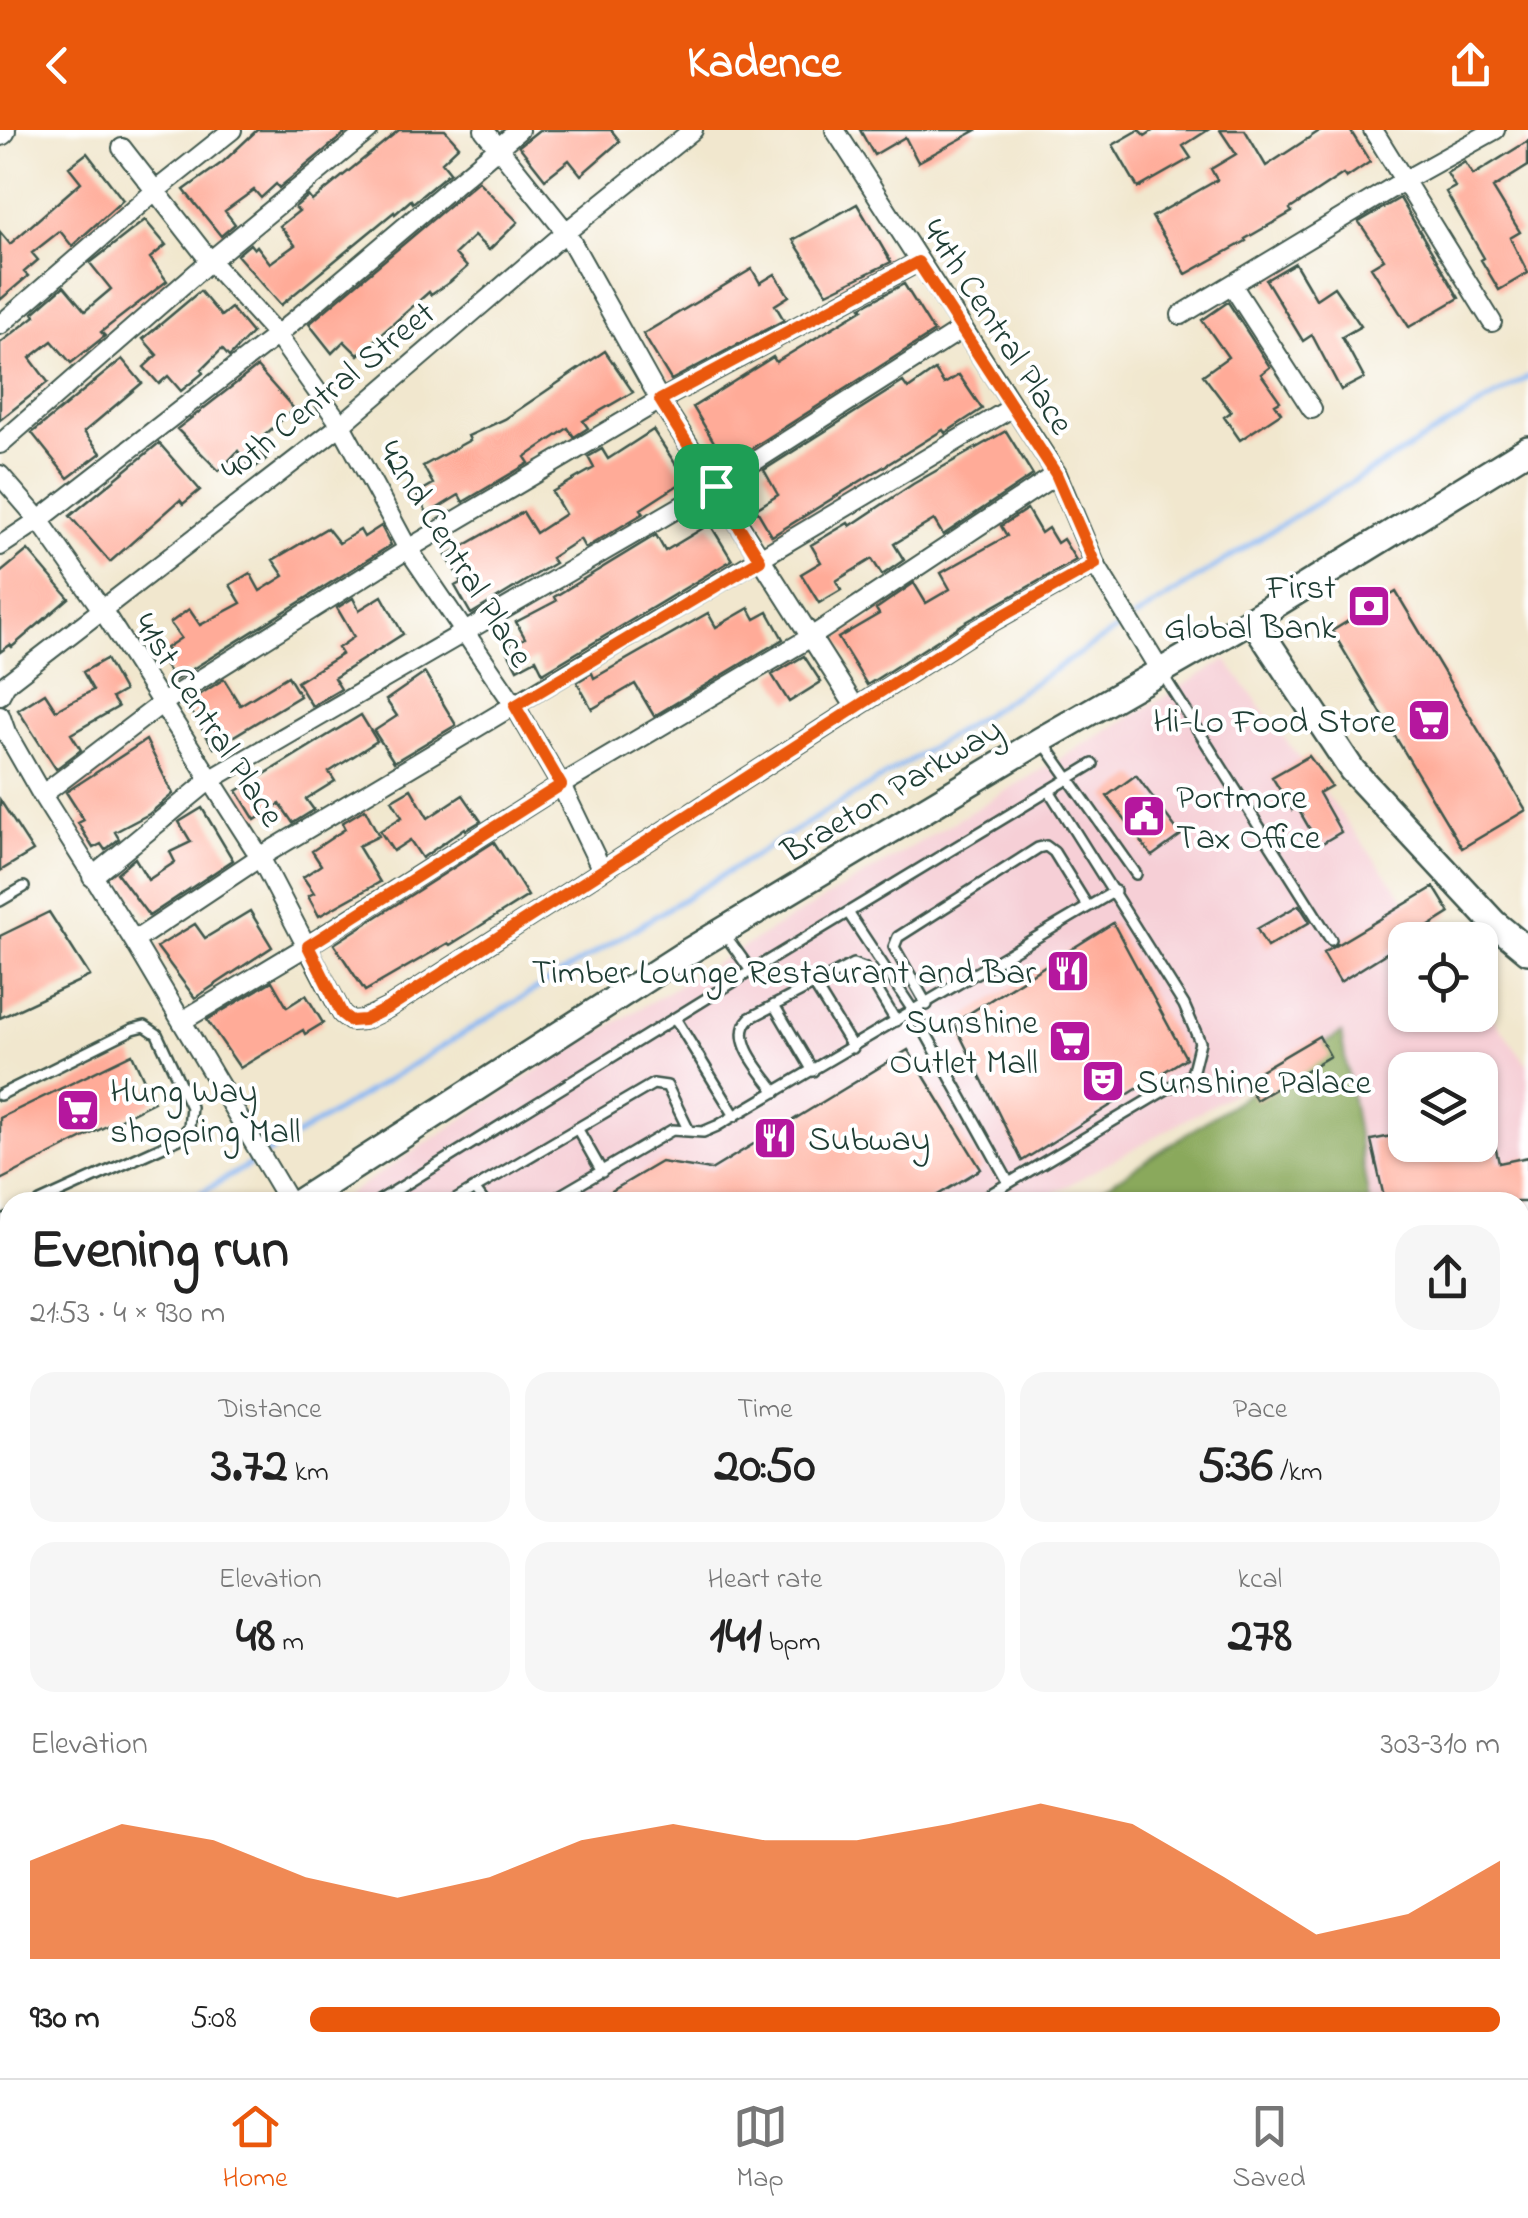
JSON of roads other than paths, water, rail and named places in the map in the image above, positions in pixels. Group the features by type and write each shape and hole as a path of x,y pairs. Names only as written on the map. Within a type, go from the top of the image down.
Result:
{"main road":[{"name":"Braeton Parkway","path":"314,1192 723,931 1252,619 1528,449"},
{"path":"1252,619 1352,770 1494,923 1528,951"}],"street":[{"path":"0,324 232,130"},
{"path":"0,444 210,261 370,130"},
{"path":"484,130 566,232 660,400 856,708"},
{"path":"0,546 277,335 519,130"},
{"name":"40th Central Street","path":"0,695 6,684 341,424 566,232 693,130"},
{"name":"44th Central Place","path":"835,130 1056,474 1099,570 1161,672"},
{"path":"1373,130 1492,322"},
{"path":"1182,316 1495,130"},
{"name":"42nd Central Place","path":"122,148 210,261 277,335 341,424 408,549 515,706 561,785 601,868"},
{"path":"42,796 162,704 408,549 660,400 918,262"},
{"path":"1232,285 1312,409"},
{"path":"92,877 210,780 716,486 962,328"},
{"path":"134,941 260,857 1013,407"},
{"path":"182,1021 561,785 812,637 1056,474"},
{"name":"41st Central Place","path":"0,475 39,520 102,610 260,857 342,1014 351,1021 364,1020 388,1008 601,868"},
{"path":"601,868 972,633 1099,570"},
{"path":"0,715 42,796 134,941 283,1192"}],"lane":[{"path":"1161,672 1332,940"},
{"path":"1041,740 1136,874"},
{"path":"393,1192 1093,764"},
{"path":"995,1192 1192,1074 1200,1042 1184,1005 1050,792"},
{"path":"927,1004 894,947 898,937 1038,848 1046,846 1054,852 1088,907"},
{"path":"0,901 24,887"},
{"path":"567,1192 672,1130 711,1130 1115,891"},
{"path":"849,914 914,1012 1009,1184"},
{"path":"723,931 751,971"},
{"path":"776,1092 741,1036 747,1020 846,965 860,966 896,1021"},
{"path":"813,983 853,1048"},
{"path":"774,1005 813,1071"},
{"path":"674,1018 735,1116"},
{"path":"0,1095 133,1029 145,1026 157,1034 192,1107 189,1127 179,1139 62,1192"},
{"path":"471,1192 653,1084 667,1086 689,1131"},
{"path":"577,1128 602,1172"}],"waterway":[{"path":"1134,618 1528,377"},
{"path":"266,1154 973,722 1125,624"},
{"path":"202,1192 257,1160"}],"place":[{"name":"First Global Bank","path":"1369,606"},
{"name":"Hi-Lo Food Store","path":"1429,720"},
{"name":"Portmore Tax Office","path":"1144,816"},
{"name":"Timber Lounge Restaurant and Bar","path":"1068,971"},
{"name":"Sunshine Outlet Mall","path":"1070,1041"},
{"name":"Sunshine Palace","path":"1103,1081"},
{"name":"Hung Way shopping Mall","path":"78,1110"},
{"name":"Subway","path":"775,1138"}]}
